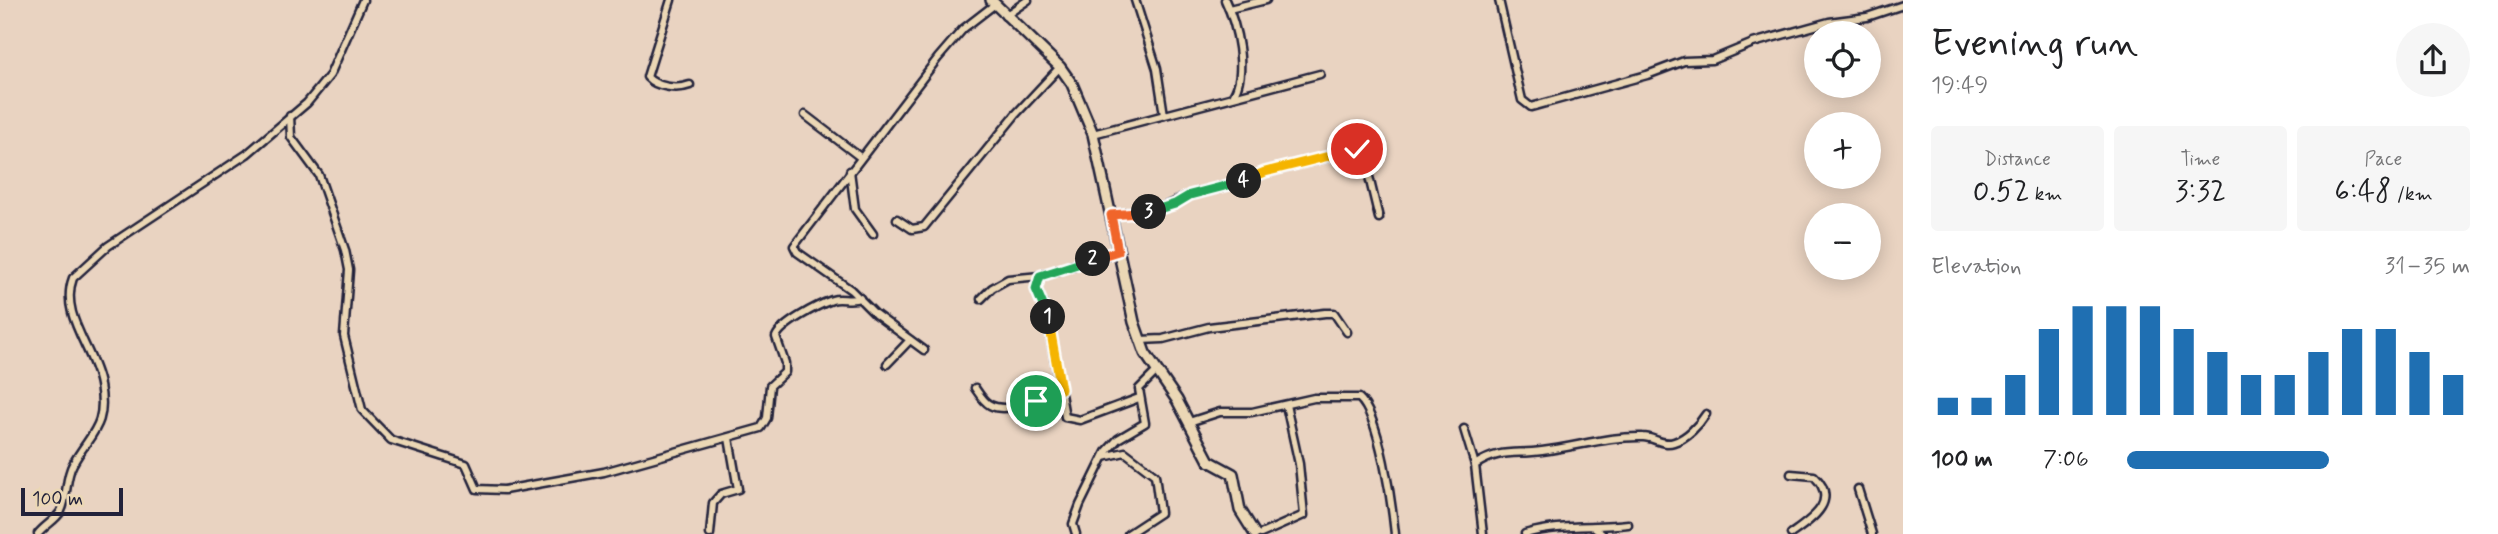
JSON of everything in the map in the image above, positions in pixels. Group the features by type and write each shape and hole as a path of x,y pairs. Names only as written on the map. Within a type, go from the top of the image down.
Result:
{"street":[{"path":"38,534 61,510 71,467 94,434 102,403 97,372 72,313 69,293 73,278 108,246 247,154 307,103 330,75 363,0"},
{"path":"671,0 647,77 658,85 682,88 690,85"},
{"path":"1005,16 1028,0"},
{"path":"1135,0 1157,69 1164,116"},
{"path":"1225,0 1229,9 1241,81 1233,96"},
{"path":"1229,9 1266,0"},
{"path":"1499,0 1522,100 1531,107 1647,75 1684,61 1712,60 1753,43 1829,22 1867,17 1903,5"},
{"path":"924,350 794,249 796,242 860,157 963,29 992,2 1060,67 1072,84 1093,134 1140,340 1155,373 1189,422 1209,461 1227,470 1236,479 1240,510 1255,534"},
{"path":"897,219 912,229 924,227 1016,114 1060,67"},
{"path":"1093,134 1320,74"},
{"path":"805,115 860,157"},
{"path":"290,116 291,137 319,175 345,250 349,270 344,336 362,410 391,440 466,464 471,471 474,487 496,490 604,472 755,431 766,422 770,386 783,375 785,368 776,338 779,331 807,311 832,300 849,302 860,298"},
{"path":"1111,215 1154,211 1190,195 1249,180 1265,172 1357,149 1364,156 1379,218"},
{"path":"850,171 854,205 873,234"},
{"path":"981,299 992,288 1008,279 1040,276 1118,251"},
{"path":"1040,276 1036,289 1047,313 1063,412 1074,421 1139,398"},
{"path":"1140,340 1173,337 1197,329 1325,313 1334,313 1347,332"},
{"path":"887,364 910,340"},
{"path":"1076,534 1073,524 1104,457 1118,439 1145,423 1145,411 1139,398 1140,386 1155,373"},
{"path":"975,388 988,404 1000,407 1036,401 1061,389"},
{"path":"1189,422 1220,412 1252,412 1314,398 1350,396 1365,404 1384,465 1395,534"},
{"path":"1261,534 1304,515 1299,464 1286,405"},
{"path":"1475,465 1506,452 1539,452 1600,439 1645,436 1662,443 1673,443 1699,424 1706,414"},
{"path":"1464,429 1475,465 1483,534"},
{"path":"710,534 712,503 721,494 738,489 729,438"},
{"path":"1104,457 1125,452 1155,475 1160,513 1128,534"},
{"path":"1791,474 1814,477 1822,488 1824,504 1821,512 1791,534"},
{"path":"1858,489 1871,534"},
{"path":"1525,534 1582,525 1593,527 1628,524"},
{"path":"1593,527 1602,534"}],"route":[{"path":"1036,401 1061,389 1047,313 1036,289 1037,279 1118,251 1111,215 1137,215 1154,211 1175,204 1190,195 1249,180 1265,172 1283,170 1334,153 1357,149"}]}
